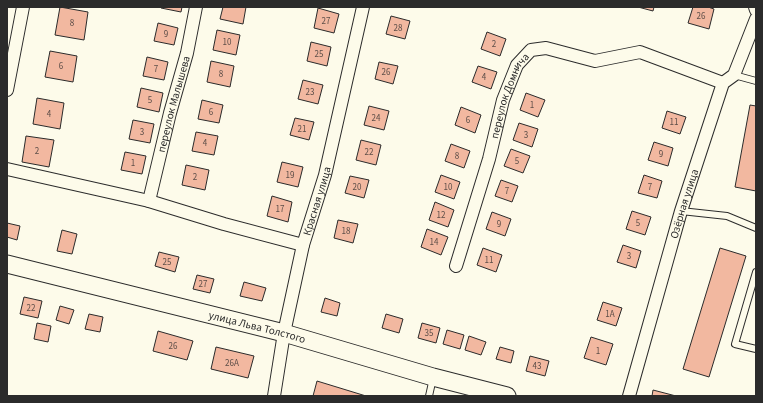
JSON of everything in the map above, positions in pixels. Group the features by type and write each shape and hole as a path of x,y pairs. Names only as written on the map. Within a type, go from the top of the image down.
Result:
{"street":[{"path":"7,90 23,7"},
{"name":"переулок Малышева","path":"149,201 170,113 187,53 196,7"},
{"name":"Красная улица","path":"274,396 284,333 303,245 325,175 363,7"},
{"path":"723,83 734,75 756,19"},
{"name":"переулок Домнича","path":"456,266 489,159 503,100 517,65 530,50 546,48 595,61 640,52 723,83"},
{"name":"Озёрная улица","path":"628,395 681,211 723,83"},
{"path":"7,169 149,201 224,224 303,245"},
{"name":"улица Льва Толстого","path":"7,264 284,333 433,377 507,396"}],"lane":[{"path":"734,75 756,80"},
{"path":"681,211 727,216 756,228"},
{"path":"756,272 735,344 756,349"},
{"path":"429,396 433,377"}],"building":[{"path":"60,7 88,12 84,40 55,35"},
{"path":"161,7 182,7 181,12"},
{"path":"223,7 246,7 243,24 220,19"},
{"path":"638,7 654,7 653,11"},
{"path":"693,7 708,7 714,9 709,29 688,23"},
{"path":"318,8 339,14 334,33 314,28"},
{"path":"391,16 410,21 405,39 386,34"},
{"path":"158,23 178,28 174,45 154,41"},
{"path":"217,30 240,35 236,55 213,50"},
{"path":"487,32 506,39 500,56 481,49"},
{"path":"311,42 331,47 327,66 307,61"},
{"path":"50,51 77,56 73,82 45,77"},
{"path":"147,57 168,62 164,80 143,76"},
{"path":"211,61 234,66 230,87 207,82"},
{"path":"379,62 398,66 393,84 375,79"},
{"path":"478,66 497,72 491,89 472,82"},
{"path":"303,80 323,85 318,104 298,99"},
{"path":"141,88 163,93 159,112 137,107"},
{"path":"526,93 545,100 538,117 520,110"},
{"path":"37,98 64,103 60,129 33,124"},
{"path":"202,100 223,105 219,123 198,119"},
{"path":"750,105 756,106 756,191 735,187"},
{"path":"369,106 389,111 384,130 364,125"},
{"path":"461,107 481,115 475,133 455,125"},
{"path":"667,111 686,117 680,134 662,128"},
{"path":"295,118 314,122 309,140 290,135"},
{"path":"133,120 154,124 150,143 129,139"},
{"path":"519,123 538,129 532,147 513,140"},
{"path":"196,132 218,136 214,155 192,151"},
{"path":"26,136 54,140 49,167 22,162"},
{"path":"361,140 381,145 376,165 356,160"},
{"path":"654,142 673,148 668,166 648,160"},
{"path":"451,144 470,151 464,168 445,161"},
{"path":"511,149 530,156 523,173 504,166"},
{"path":"125,152 146,156 142,174 121,170"},
{"path":"282,162 303,167 298,187 277,182"},
{"path":"186,165 209,170 205,190 182,185"},
{"path":"441,175 460,182 454,199 435,192"},
{"path":"644,175 662,181 657,198 638,193"},
{"path":"350,176 369,180 364,198 345,193"},
{"path":"501,180 518,186 512,202 495,196"},
{"path":"272,196 292,202 288,222 267,216"},
{"path":"435,202 454,210 448,227 429,220"},
{"path":"632,211 651,217 645,235 626,229"},
{"path":"492,212 511,219 505,236 486,229"},
{"path":"338,220 358,224 353,243 334,238"},
{"path":"7,223 20,226 17,240 7,237"},
{"path":"427,229 448,237 441,255 421,247"},
{"path":"62,230 77,234 72,254 57,251"},
{"path":"623,245 641,251 636,268 617,262"},
{"path":"483,248 502,255 496,272 477,265"},
{"path":"720,248 746,256 709,377 683,369"},
{"path":"159,252 179,257 175,272 155,266"},
{"path":"197,275 214,279 210,293 193,289"},
{"path":"244,282 266,288 262,301 240,296"},
{"path":"24,297 42,301 38,318 20,314"},
{"path":"325,298 340,303 337,316 321,312"},
{"path":"603,302 622,308 616,326 597,320"},
{"path":"60,306 74,310 69,324 56,320"},
{"path":"89,314 103,317 100,332 85,329"},
{"path":"386,314 403,319 399,333 382,328"},
{"path":"37,323 51,326 48,342 34,339"},
{"path":"422,323 440,328 436,343 418,338"},
{"path":"447,330 464,335 460,349 443,344"},
{"path":"158,331 193,341 187,360 153,351"},
{"path":"469,336 486,342 481,355 465,350"},
{"path":"591,337 613,344 606,365 584,358"},
{"path":"216,347 254,356 248,378 211,369"},
{"path":"500,347 514,351 511,363 496,359"},
{"path":"530,356 549,361 545,376 526,371"},
{"path":"317,381 366,396 313,396"},
{"path":"653,390 676,396 652,396"}]}
